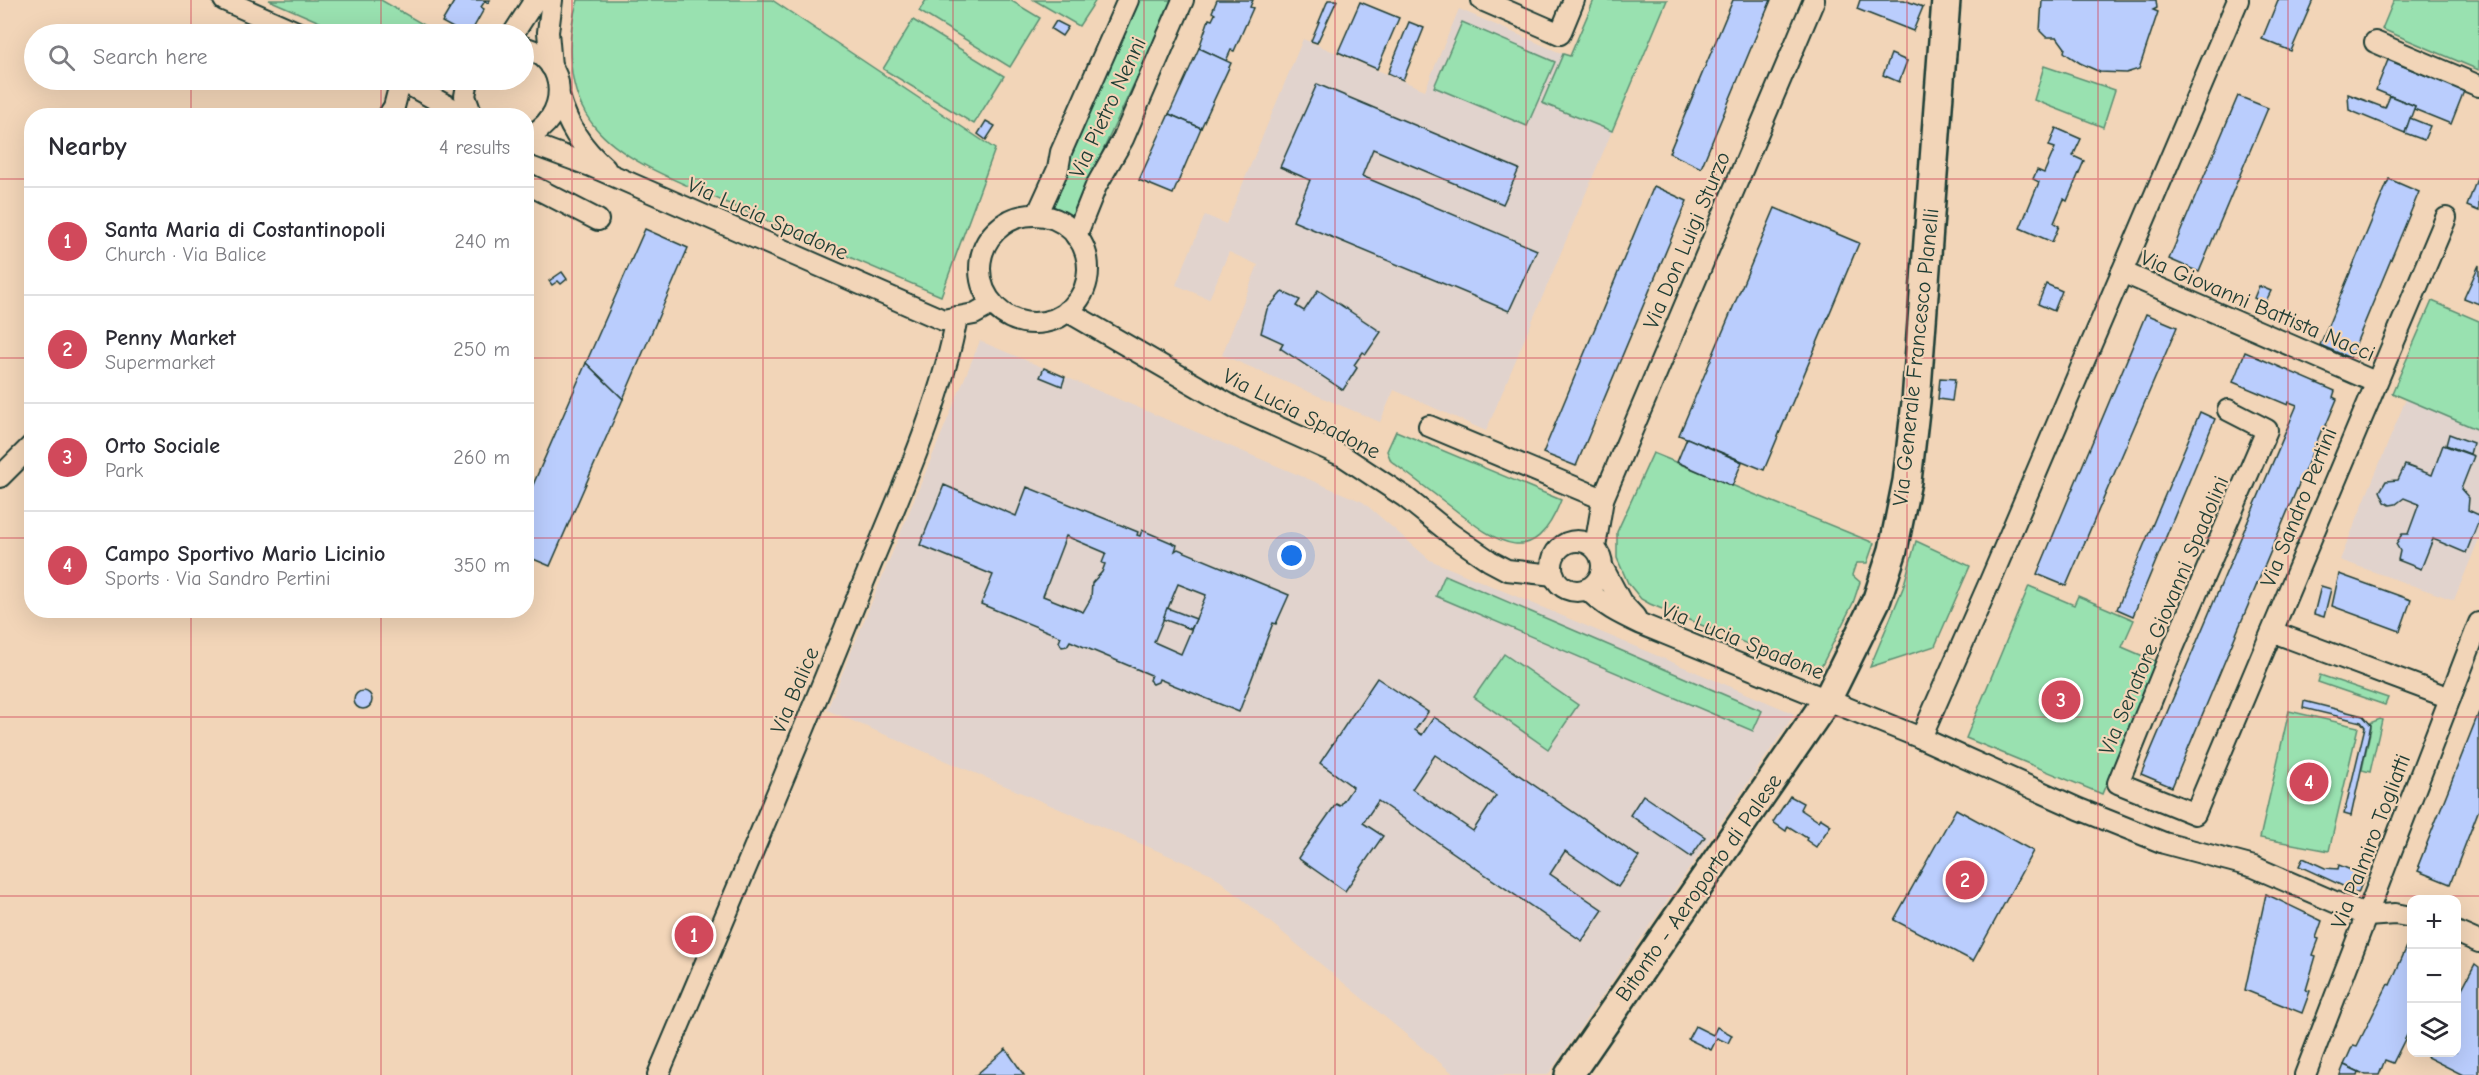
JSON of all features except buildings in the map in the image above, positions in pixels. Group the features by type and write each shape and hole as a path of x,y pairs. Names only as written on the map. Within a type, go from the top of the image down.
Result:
{"street":[{"path":"224,0 278,24"},
{"path":"519,24 535,0"},
{"path":"551,66 548,33 552,0"},
{"name":"Via Pietro Nenni","path":"1037,215 1058,169 1060,152 1128,0"},
{"name":"Via Pietro Nenni","path":"1076,236 1096,186 1123,139 1183,0"},
{"path":"1482,0 1560,34 1574,0"},
{"name":"Via Don Luigi Sturzo","path":"1603,499 1814,0"},
{"name":"Via Generale Francesco Planelli","path":"1827,700 1877,599 1893,550 1906,481 1916,402 1946,0"},
{"path":"1921,738 2238,0"},
{"path":"2375,42 2479,86"},
{"path":"534,51 551,66 558,80 559,96 557,106 546,125 534,132"},
{"path":"393,108 398,90"},
{"path":"419,90 452,108"},
{"path":"466,90 465,96 469,108"},
{"path":"559,96 574,135 588,153 613,176"},
{"name":"Via Lucia Spadone","path":"534,145 613,176 943,320 974,314 990,305"},
{"path":"534,187 598,220"},
{"path":"1037,215 1065,224 1076,236 1085,253 1087,277 1078,299 1067,311 1050,321 1038,323 1014,320 994,306 982,286 980,261 989,239 1006,222 1018,217 1037,215"},
{"name":"Via Sandro Pertini","path":"2195,814 2446,218"},
{"name":"Via Giovanni Battista Nacci","path":"2122,272 2375,382"},
{"name":"Via Lucia Spadone","path":"1067,311 1235,408 1343,456 1405,497 1475,551 1507,570"},
{"name":"Via Balice","path":"658,1075 899,496 932,405 957,317"},
{"name":"Via Senatore Giovanni Spadolini","path":"2195,814 2118,783 2167,662 2267,430 2228,410"},
{"path":"1429,426 1603,499"},
{"path":"0,477 24,453"},
{"path":"1603,499 1552,562 1554,575 1558,582 1571,590 1587,589 1599,578 1603,568"},
{"path":"1595,547 1603,499"},
{"path":"1507,570 1533,562 1564,546 1587,542 1595,547 1601,556 1603,568 1620,602 1641,624"},
{"path":"1507,570 1554,575"},
{"name":"Via Lucia Spadone","path":"1587,589 1599,602 1641,624 1921,738 2164,843 2254,867 2367,916"},
{"name":"Via Palmiro Togliatti","path":"2305,1075 2479,623"},
{"path":"2273,632 2450,698"},
{"name":"Bitonto - Aeroporto di Palese","path":"1569,1075 1827,700"},
{"path":"2367,916 2395,914 2407,916"},
{"path":"2461,935 2479,942"}],"shaded area":[{"path":"1459,9 1563,54 1543,103 1612,131 1486,431 1394,390 1380,422 1222,355 1258,265 1229,252 1209,299 1176,285 1205,215 1226,224 1303,39 1425,90"},
{"path":"980,341 1363,502 1430,560 1795,714 1548,1075 1455,1075 1212,874 827,710"},
{"path":"2406,399 2479,430 2479,539 2454,600 2340,560"}],"green space":[{"path":"269,0 381,0 423,24 324,24"},
{"path":"578,0 772,0 995,149 941,296 674,180 638,162 607,139 585,113 574,82 570,48"},
{"path":"926,0 1010,0 1040,18 1010,67 919,11"},
{"path":"1034,0 1096,0 1079,26"},
{"path":"1137,0 1173,0 1071,219 1051,204"},
{"path":"1594,0 1667,0 1612,131 1542,103 1563,54 1570,56"},
{"path":"2394,0 2479,0 2479,70 2382,29"},
{"path":"913,20 1004,76 974,124 883,69"},
{"path":"1462,22 1555,62 1527,126 1434,87"},
{"path":"2044,66 2115,90 2103,127 2034,100"},
{"path":"2432,301 2479,321 2479,430 2392,393"},
{"path":"1396,431 1561,500 1550,522 1539,536 1527,543 1514,544 1486,532 1391,461 1387,451"},
{"path":"1653,453 1874,543 1867,563 1856,563 1852,575 1860,582 1853,603 1818,673 1650,604 1641,599 1628,583 1617,558 1617,532"},
{"path":"1916,541 1970,566 1935,646 1870,667 1903,588"},
{"path":"1445,575 1762,711 1753,731 1436,596"},
{"path":"2029,586 2074,605 2078,596 2134,620 2122,647 2157,662 2102,794 1966,738"},
{"path":"1504,654 1578,705 1548,749 1474,697"},
{"path":"2320,675 2388,698 2385,705 2318,682"},
{"path":"2289,711 2358,727 2329,851 2260,838"},
{"path":"2382,720 2370,772 2362,770 2371,728 2370,723"}],"place":[{"name":"Orto Sociale","path":"2061,700"},
{"name":"Campo Sportivo Mario Licinio","path":"2309,782"},
{"name":"Penny Market","path":"1965,880"},
{"name":"Santa Maria di Costantinopoli","path":"694,935"}]}
